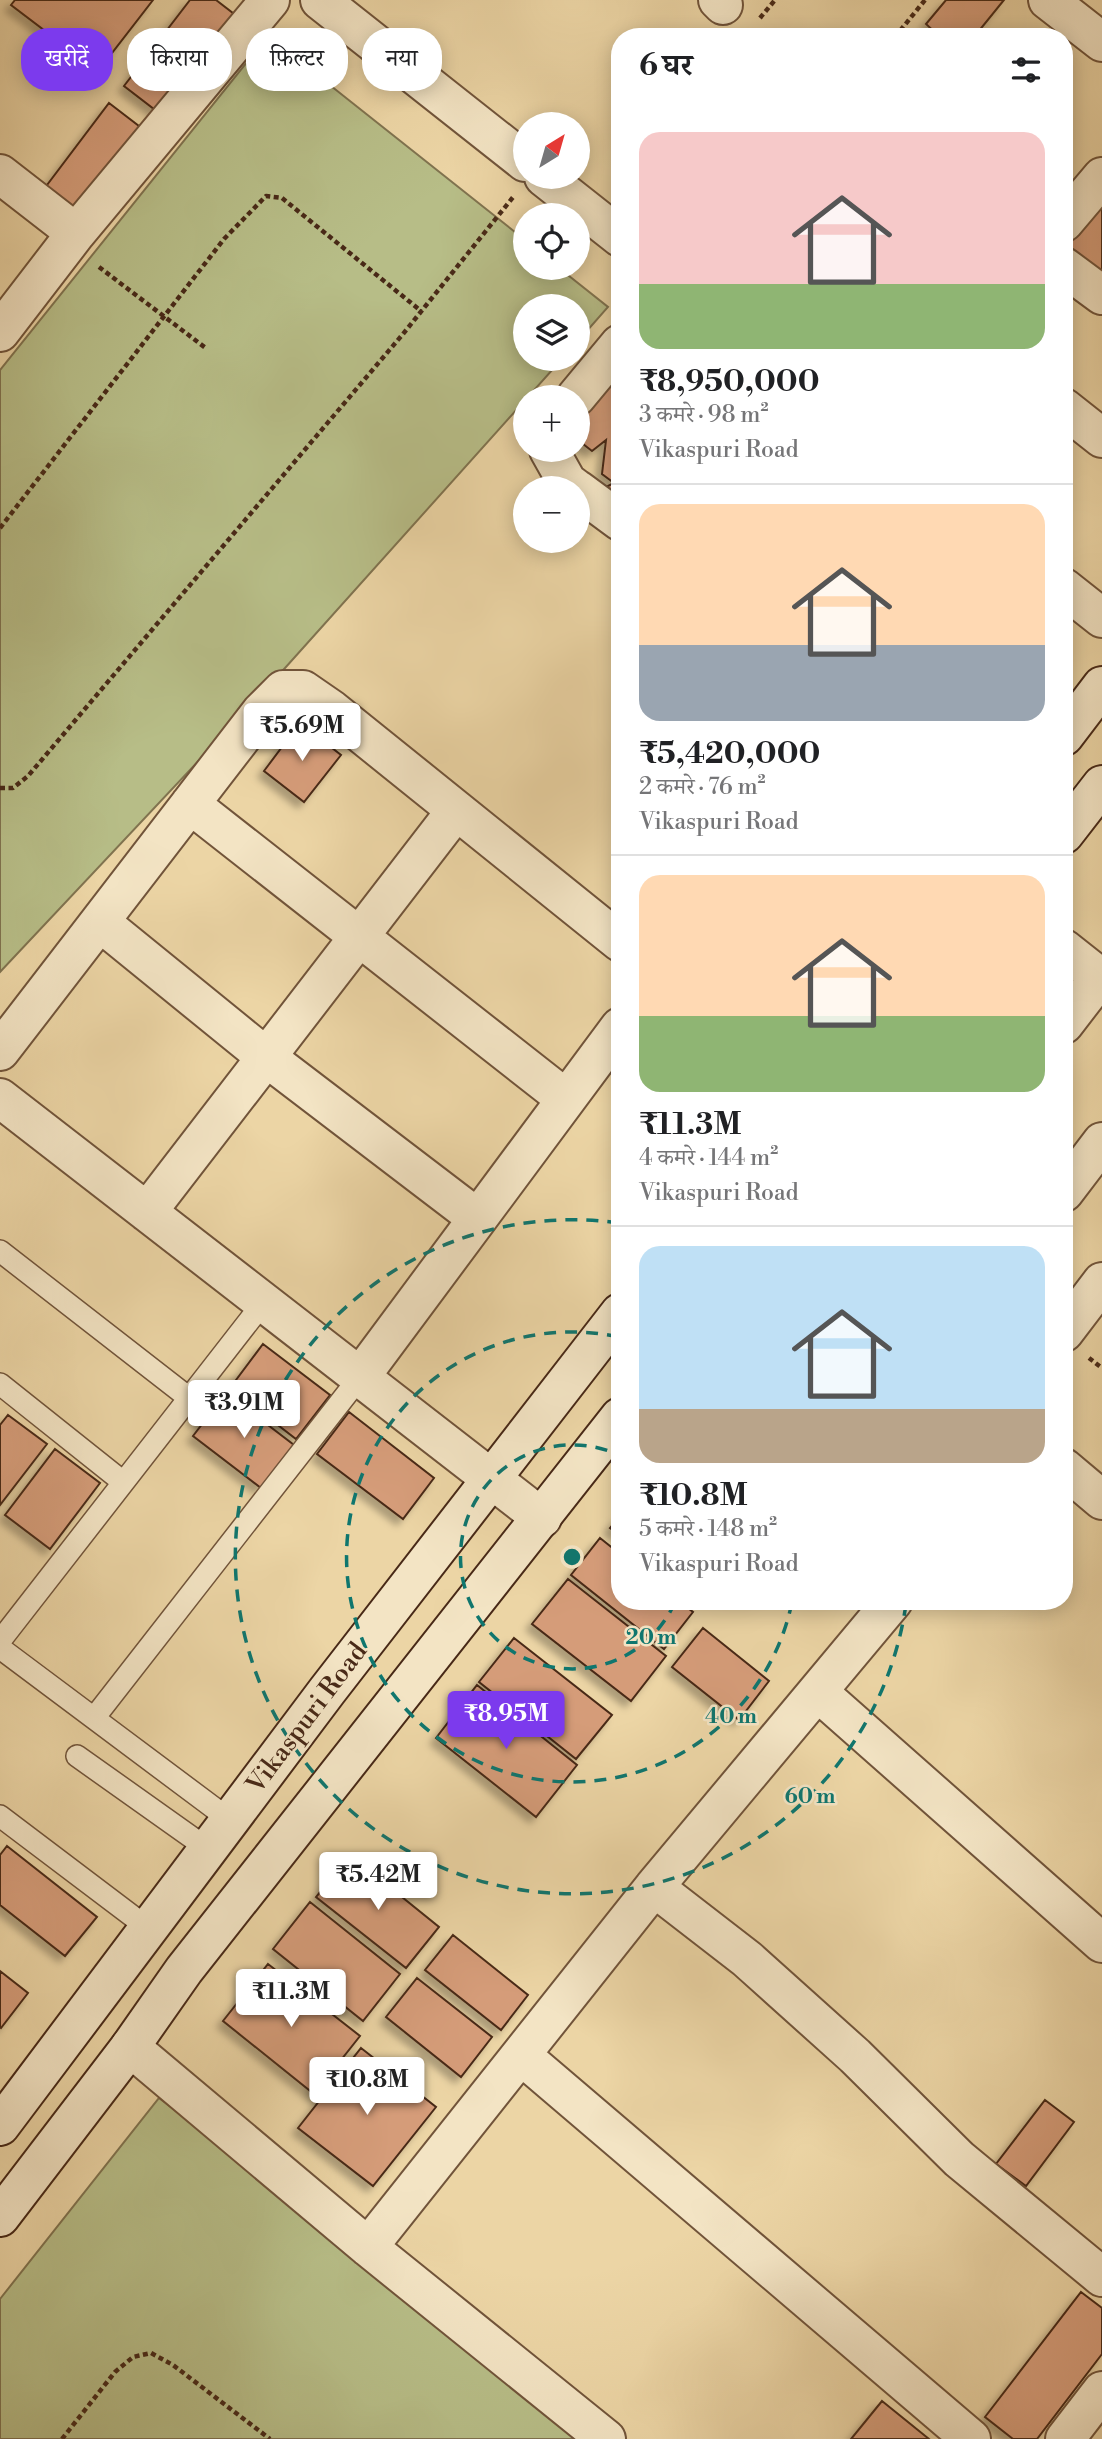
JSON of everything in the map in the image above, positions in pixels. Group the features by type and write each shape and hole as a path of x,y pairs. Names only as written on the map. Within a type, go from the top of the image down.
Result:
{"street":[{"path":"0,332 71,238 270,0"},
{"path":"1048,0 1102,42"},
{"path":"327,2 513,161"},
{"path":"0,174 71,238"},
{"path":"1073,211 1102,177"},
{"path":"550,189 611,231"},
{"path":"1073,274 1102,295"},
{"path":"586,385 611,355"},
{"path":"1073,415 1102,438"},
{"path":"590,499 611,514"},
{"path":"1073,595 1102,618"},
{"path":"1073,724 1102,686"},
{"path":"0,1051 261,712 283,690 303,690 611,935"},
{"path":"1073,822 1102,785"},
{"path":"190,804 566,1099"},
{"path":"147,1212 455,812"},
{"path":"100,922 266,1057 477,1218"},
{"path":"1073,956 1101,978 1073,1013"},
{"path":"360,1377 611,1039"},
{"path":"0,1098 542,1518"},
{"path":"1073,1180 1102,1142"},
{"path":"1073,1320 1102,1282"},
{"name":"Vikaspuri Road","path":"0,2126 148,1928 611,1325"},
{"path":"0,2217 130,2047 184,1970 611,1429"},
{"path":"1073,1476 1102,1500"},
{"path":"368,2247 523,2056 654,1886 886,1610"},
{"path":"818,1692 1102,1943"},
{"path":"654,1886 747,1959 855,2056 959,2159 1102,2277"},
{"path":"130,2047 368,2247 606,2439"},
{"path":"523,2056 971,2439"}],"lane":[{"path":"0,1251 189,1398"},
{"path":"0,1641 263,1303"},
{"path":"94,1718 360,1377"},
{"path":"0,1384 123,1482"},
{"path":"0,1648 94,1718 219,1835"},
{"path":"77,1756 219,1835"},
{"path":"4,1826 148,1928"}],"path":[{"path":"902,28 925,0"},
{"path":"0,788 13,788 28,776 421,311 519,189"},
{"path":"0,528 224,239 266,196 282,198 421,311"},
{"path":"71,238 164,317 207,349"},
{"path":"62,2439 114,2372 133,2357 152,2353 173,2365 270,2439"}],"green space":[{"path":"246,63 246,91 337,91 513,230 513,280 574,280 608,307 590,327 590,294 513,294 513,371 551,371 539,385 513,385 513,414 268,687 0,972 0,370 224,91 232,91 232,81"},
{"path":"159,2098 606,2439 0,2439 0,2299"}],"building":[{"path":"15,0 153,0 131,28 127,28 127,34 113,52 113,28 41,28 11,5"},
{"path":"190,0 216,0 238,17 230,28 169,28"},
{"path":"946,0 1004,0 981,28 930,28 926,24"},
{"path":"130,91 182,91 163,116"},
{"path":"109,103 148,133 83,218 44,189"},
{"path":"1102,197 1102,278 1073,267 1073,234"},
{"path":"609,382 611,481 602,474 606,440 592,451 590,406"},
{"path":"300,723 341,755 304,802 264,771"},
{"path":"263,1344 330,1395 296,1439 230,1388"},
{"path":"226,1393 294,1445 261,1488 193,1436"},
{"path":"349,1412 434,1478 403,1519 317,1454"},
{"path":"8,1415 47,1444 0,1505 0,1425"},
{"path":"55,1449 100,1483 50,1549 5,1515"},
{"path":"600,1538 611,1547 611,1607 571,1575"},
{"path":"568,1579 666,1656 631,1701 532,1624"},
{"path":"615,1610 693,1612 664,1649"},
{"path":"703,1628 769,1681 739,1720 672,1667"},
{"path":"514,1638 612,1715 576,1759 479,1682"},
{"path":"477,1685 577,1765 536,1817 436,1738"},
{"path":"7,1846 97,1917 65,1956 0,1905 0,1855"},
{"path":"350,1855 439,1927 406,1968 316,1897"},
{"path":"310,1902 400,1974 363,2021 273,1949"},
{"path":"453,1935 528,1995 501,2030 425,1970"},
{"path":"268,1964 360,2036 314,2094 223,2021"},
{"path":"0,1971 28,1993 1,2028 0,2027"},
{"path":"417,1978 492,2037 461,2077 386,2017"},
{"path":"361,2048 436,2107 373,2186 298,2128"},
{"path":"1045,2100 1074,2122 1026,2186 996,2164"},
{"path":"1081,2292 1102,2308 1102,2354 1037,2439 1013,2439 985,2417"},
{"path":"882,2401 929,2439 851,2439"}]}
